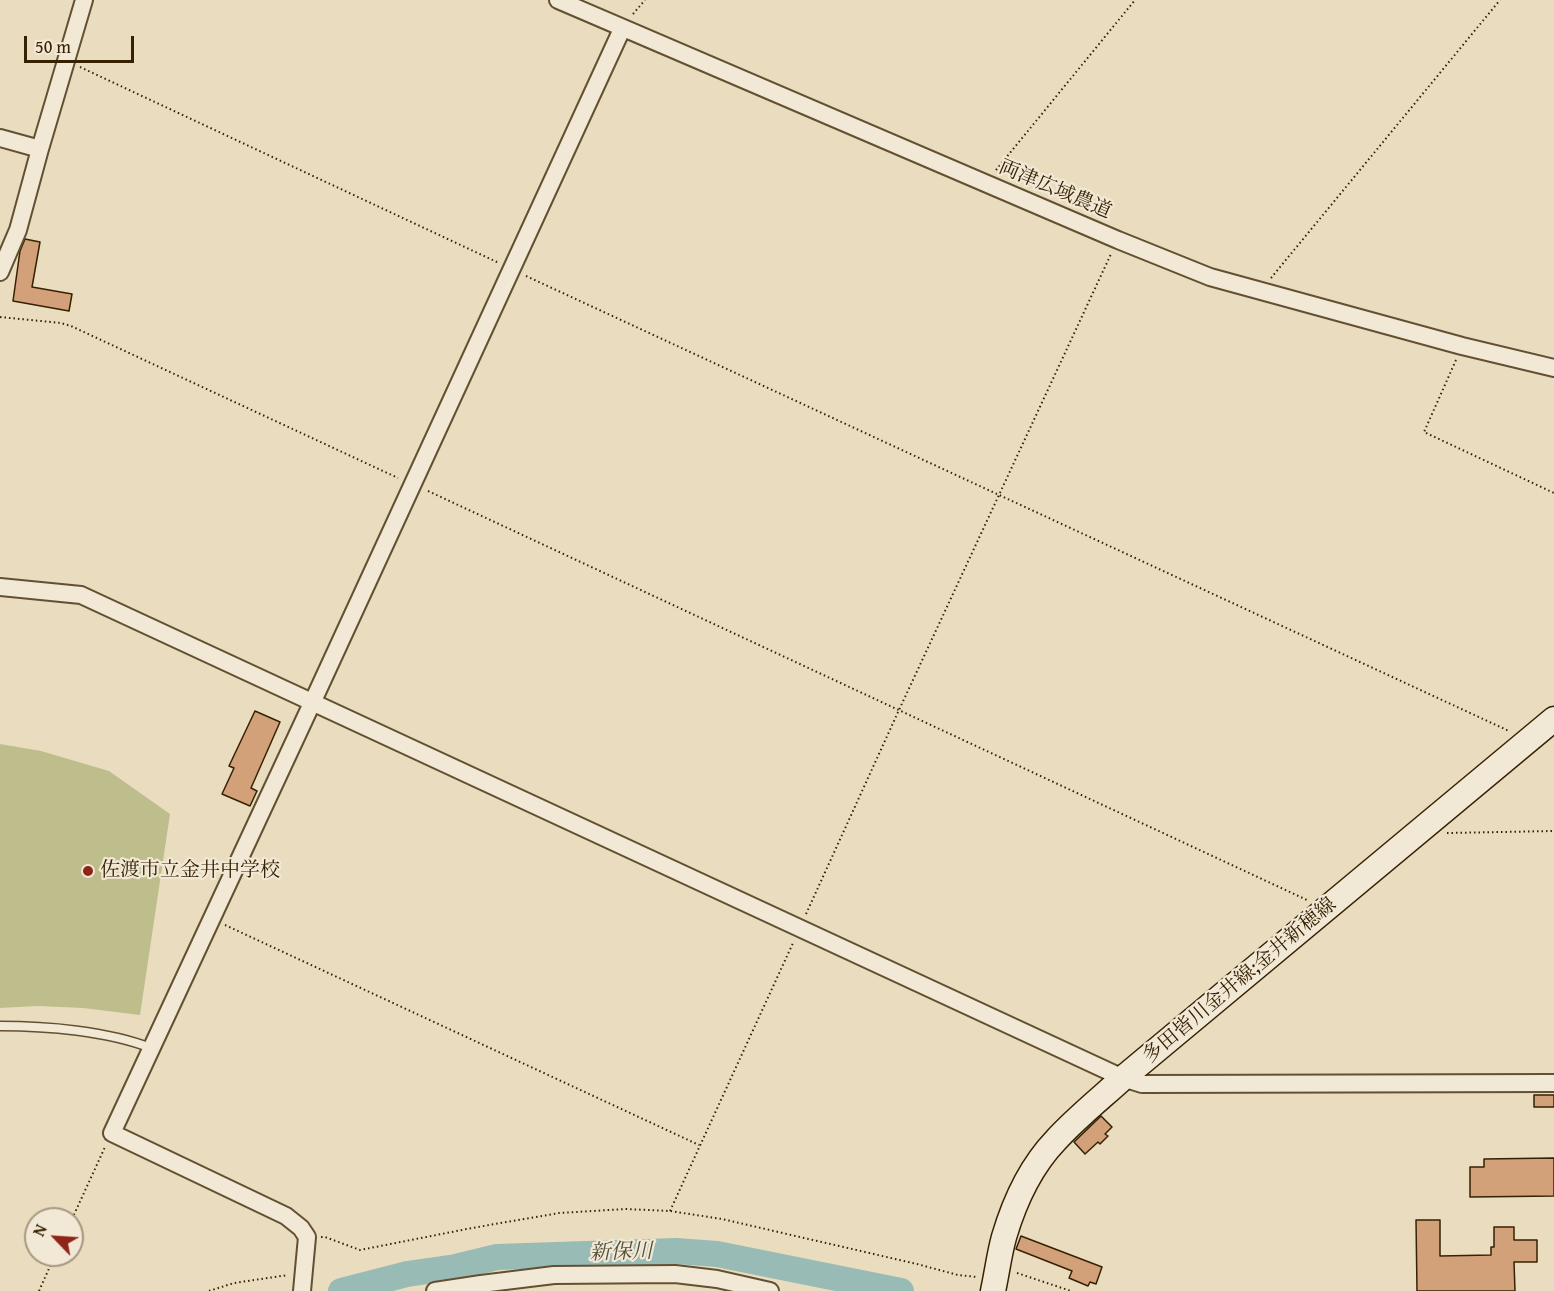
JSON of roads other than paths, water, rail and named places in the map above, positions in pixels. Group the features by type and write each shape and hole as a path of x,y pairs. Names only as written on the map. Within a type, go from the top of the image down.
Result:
{"main road":[{"name":"多田皆川金井線;金井新穂線","path":"996,1279 1004,1238 1013,1211 1039,1162 1055,1141 1123,1078 1554,718"}],"street":[{"path":"0,272 18,230 84,0"},
{"name":"両津広域農道","path":"558,0 1118,240 1210,277 1462,346 1554,368"},
{"path":"302,1291 307,1237 301,1228 286,1216 112,1134 622,28"},
{"path":"0,138 40,149"},
{"path":"0,587 81,595 1123,1078 1142,1084 1554,1083"},
{"path":"435,1291 554,1275 675,1274 717,1279 770,1291"}],"lane":[{"path":"0,1026 39,1026 110,1036 137,1042 151,1048"}],"waterway":[{"name":"新保川","path":"341,1291 407,1274 456,1267 497,1257 676,1251 717,1254 901,1291"}],"place":[{"name":"佐渡市立金井中学校","path":"88,871"}]}
